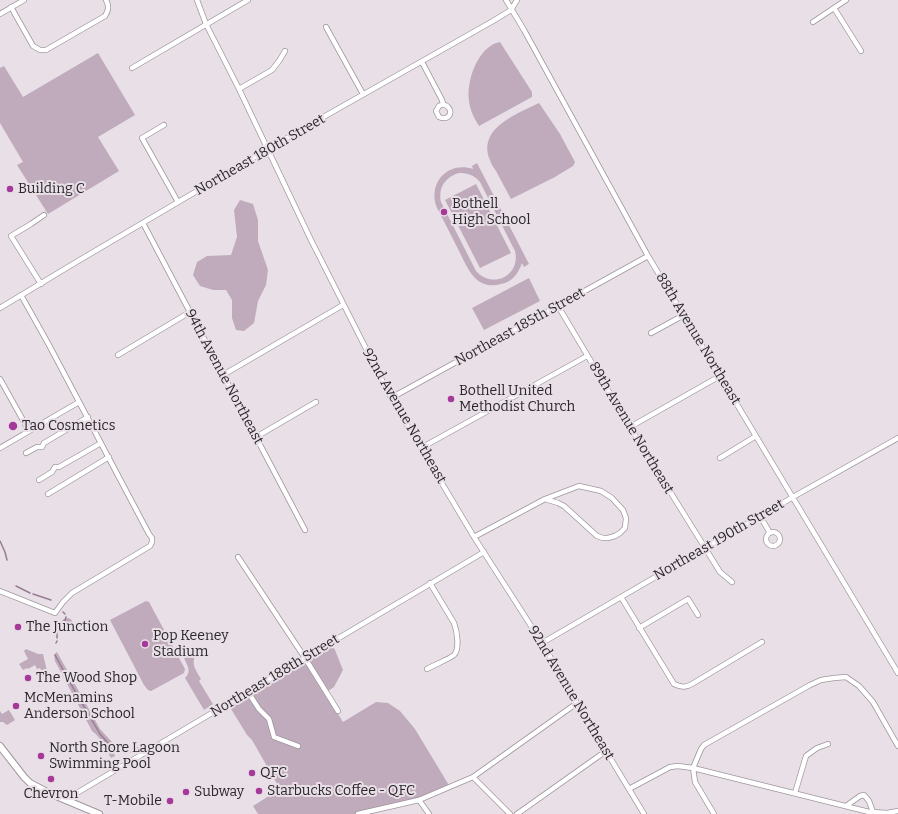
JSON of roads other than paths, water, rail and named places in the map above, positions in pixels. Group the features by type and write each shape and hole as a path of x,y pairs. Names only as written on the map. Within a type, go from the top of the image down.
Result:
{"main road":[{"path":"1,750 30,783 41,790 98,814"}],"street":[{"path":"0,14 24,0"},
{"path":"11,7 33,46 40,50 46,50 105,16 108,11 106,0"},
{"name":"92nd Avenue Northeast","path":"197,0 206,24 239,89 311,240 391,398 474,537 542,644 576,703 644,814"},
{"path":"132,68 248,0"},
{"name":"88th Avenue Northeast","path":"506,0 648,256 898,673"},
{"name":"Northeast 180th Street","path":"0,308 363,94 493,21 511,10 517,0"},
{"path":"813,22 846,0"},
{"path":"834,8 861,51"},
{"path":"326,27 363,94"},
{"path":"239,89 272,70 285,51"},
{"path":"422,62 443,104"},
{"path":"164,125 142,138 178,202"},
{"path":"41,284 11,236 44,214"},
{"name":"94th Avenue Northeast","path":"143,223 305,530"},
{"name":"Northeast 185th Street","path":"391,398 648,256"},
{"path":"0,591 55,613 72,593 150,546 152,542 152,538 88,417 21,295"},
{"path":"223,375 343,305"},
{"name":"89th Avenue Northeast","path":"558,306 630,427 720,572 732,582"},
{"path":"118,355 190,312"},
{"path":"651,333 684,314"},
{"path":"421,448 587,356"},
{"path":"630,427 720,376"},
{"path":"0,379 29,431"},
{"path":"0,448 79,402"},
{"path":"256,438 316,402"},
{"path":"26,453 37,447 42,447 44,443 88,417"},
{"path":"720,458 756,436"},
{"name":"Northeast 190th Street","path":"542,644 760,516 898,438"},
{"path":"39,480 52,472 54,467 59,468 101,443"},
{"path":"48,494 109,457"},
{"path":"474,537 545,499 579,486 601,491 612,498 623,510 626,518 625,528 615,536 608,538 597,536 564,506 545,499"},
{"path":"760,516 770,533"},
{"name":"Northeast 188th Street","path":"65,800 484,552"},
{"path":"238,557 338,711"},
{"path":"427,669 454,655 457,641 454,623 430,583"},
{"path":"621,597 674,684 680,687 688,687 762,642"},
{"path":"639,628 688,599 698,615"},
{"path":"714,814 694,782 693,768 704,746 821,680 846,678 859,686 873,702 898,746"},
{"path":"248,692 259,709 269,719 274,737 298,746"},
{"path":"358,814 419,800 473,777 576,703"},
{"path":"795,793 806,756 817,748 828,744"},
{"path":"517,814 606,751"},
{"path":"629,789 670,767 678,766 693,768 870,813 887,813 898,811"},
{"path":"473,777 510,814"},
{"path":"846,806 860,796 864,795 869,801 870,813"},
{"path":"419,800 429,814"}],"waterway":[{"path":"0,541 7,560"},
{"path":"16,586 30,593"},
{"path":"33,594 51,600"},
{"path":"64,629 66,617"},
{"path":"57,638 57,632 60,630"},
{"path":"55,655 81,702 113,753"},
{"path":"131,752 138,748"}],"place":[{"name":"Building C","path":"10,189"},
{"name":"Bothell High School","path":"444,212"},
{"name":"Bothell United Methodist Church","path":"451,399"},
{"name":"Tao Cosmetics","path":"13,426"},
{"name":"The Junction","path":"18,627"},
{"name":"Pop Keeney Stadium","path":"145,644"},
{"name":"The Wood Shop","path":"28,678"},
{"name":"McMenamins Anderson School","path":"16,706"},
{"name":"North Shore Lagoon Swimming Pool","path":"41,756"},
{"name":"QFC","path":"252,773"},
{"name":"Chevron","path":"51,779"},
{"name":"Starbucks Coffee - QFC","path":"259,791"},
{"name":"Subway","path":"186,792"},
{"name":"T-Mobile","path":"170,801"}]}
